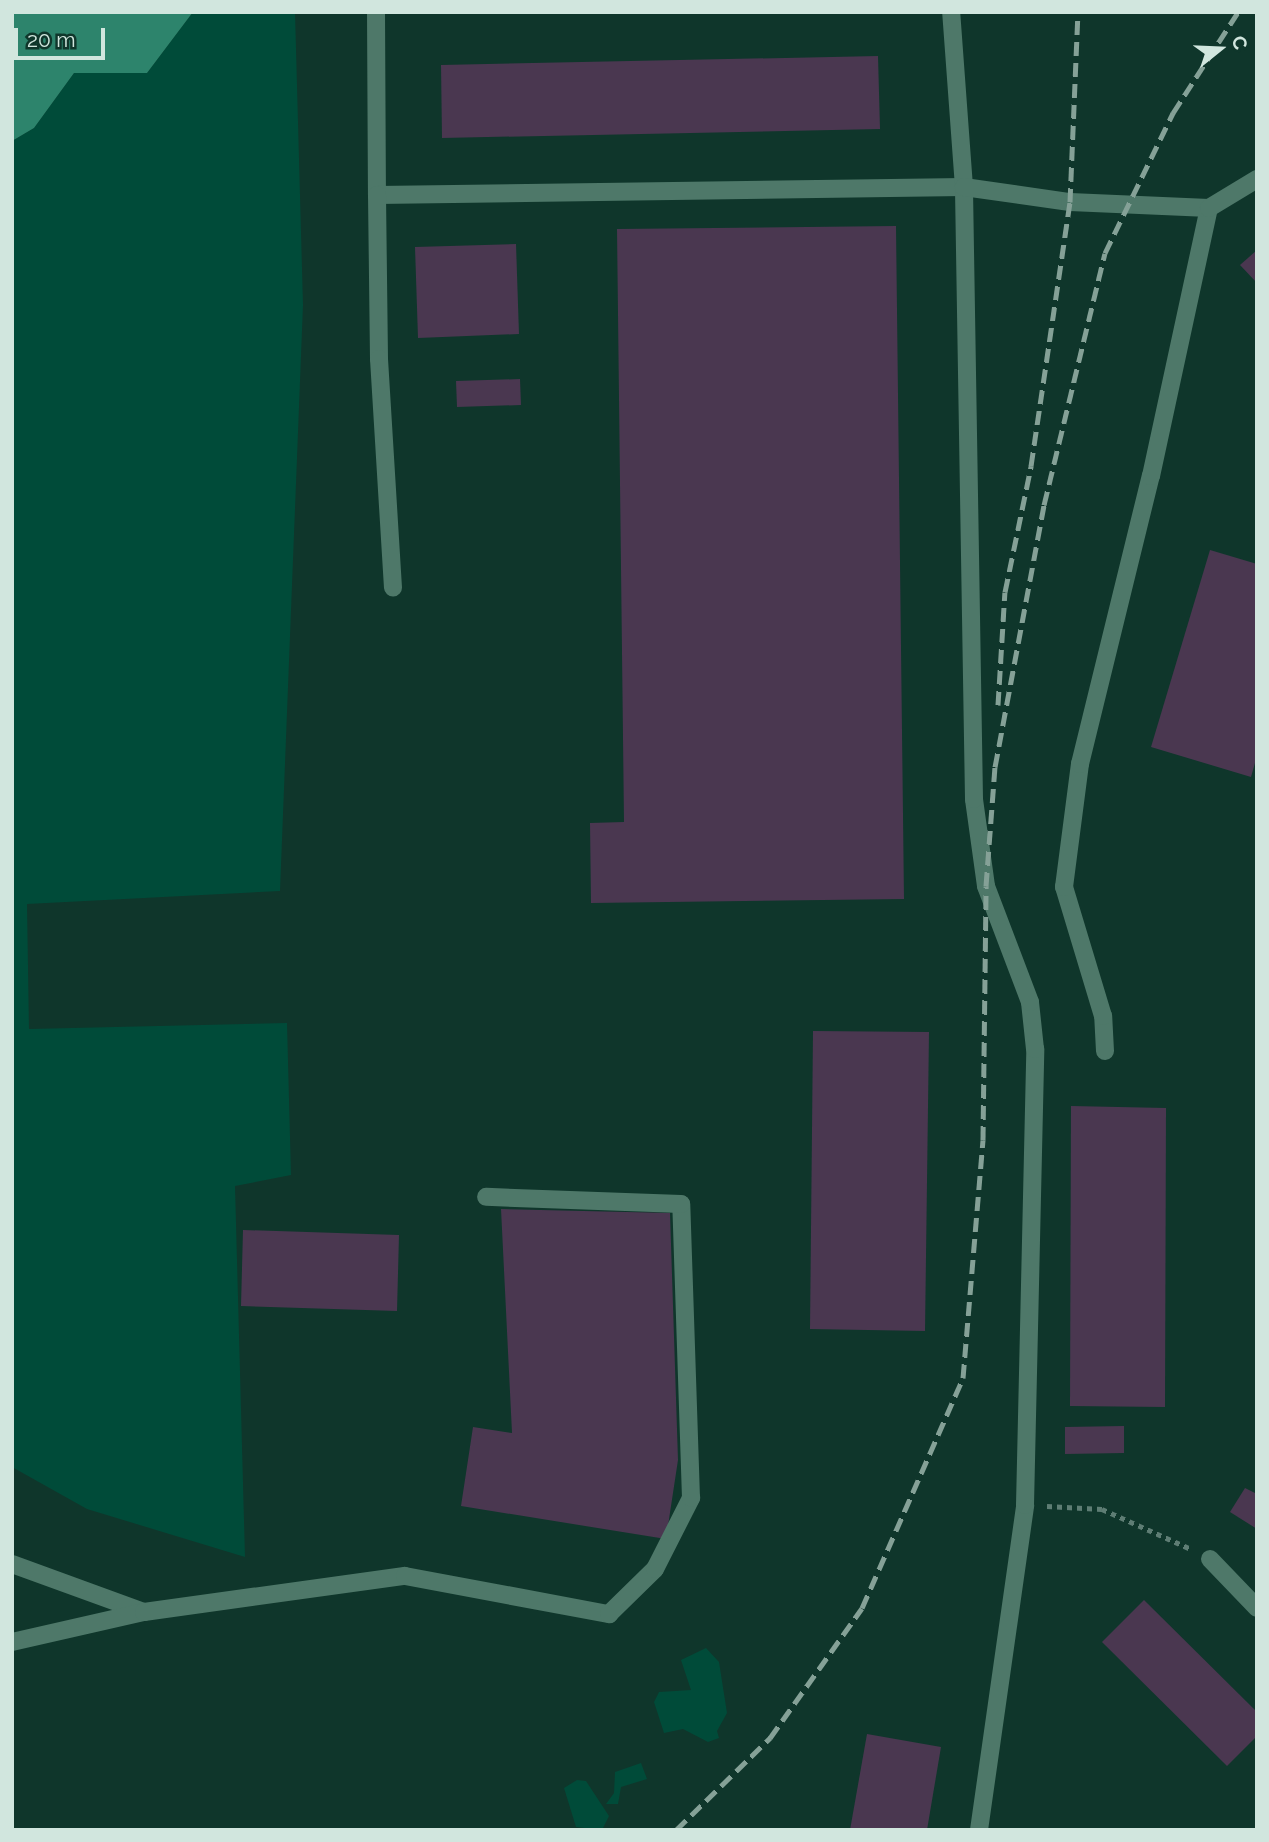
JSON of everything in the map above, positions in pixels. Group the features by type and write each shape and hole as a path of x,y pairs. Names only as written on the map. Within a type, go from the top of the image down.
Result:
{"street":[{"path":"376,12 379,359 393,588"},
{"path":"951,12 964,187 966,472 974,673 971,752 986,886 1030,1002 1035,1049 1025,1505 979,1830"},
{"path":"377,195 964,187 1070,202 1209,208 1257,179"},
{"path":"1105,1051 1103,1016 1064,887 1080,764 1151,476 1209,208"},
{"path":"12,1642 144,1612 405,1576 609,1614 654,1569 691,1498 681,1204 486,1197"},
{"path":"1210,1559 1257,1608"},
{"path":"12,1564 144,1612"}],"path":[{"path":"1025,1505 1102,1509 1157,1530 1210,1559"}],"shaded area":[{"path":"12,12 193,12 147,73 74,73 34,128 12,141"},
{"path":"193,12 295,12 303,305 280,891 27,904 29,1029 287,1023 291,1175 235,1186 245,1557 87,1509 12,1467 12,141 34,128 74,73 147,73"},
{"path":"706,1648 719,1662 727,1713 717,1731 719,1738 708,1742 683,1729 664,1733 654,1702 659,1692 691,1690 681,1660"},
{"path":"641,1763 647,1779 621,1787 618,1804 606,1804 614,1793 615,1772"},
{"path":"577,1780 586,1781 609,1816 602,1830 576,1827 564,1788"}],"building":[{"path":"878,56 880,129 442,138 441,65"},
{"path":"896,226 904,899 591,903 590,823 624,822 617,229"},
{"path":"516,244 519,334 418,338 415,247"},
{"path":"1257,250 1257,283 1240,265"},
{"path":"520,379 521,405 457,407 456,381"},
{"path":"1210,550 1257,564 1257,756 1251,777 1151,747"},
{"path":"813,1031 929,1032 925,1331 810,1329"},
{"path":"1071,1106 1166,1108 1165,1407 1070,1406"},
{"path":"501,1209 670,1213 678,1460 666,1539 461,1506 473,1427 512,1433"},
{"path":"243,1230 399,1235 397,1311 241,1306"},
{"path":"1124,1426 1124,1453 1065,1454 1065,1427"},
{"path":"1245,1488 1257,1494 1257,1529 1230,1512"},
{"path":"1144,1600 1257,1712 1257,1736 1227,1766 1102,1642"},
{"path":"867,1734 941,1747 927,1830 850,1830"}],"railway":[{"path":"998,705 1005,592 1031,466 1070,202 1078,12"},
{"path":"676,1830 770,1738 862,1608 963,1378 983,1140 986,886 995,767 1044,505 1105,253 1173,113 1238,12"}]}
